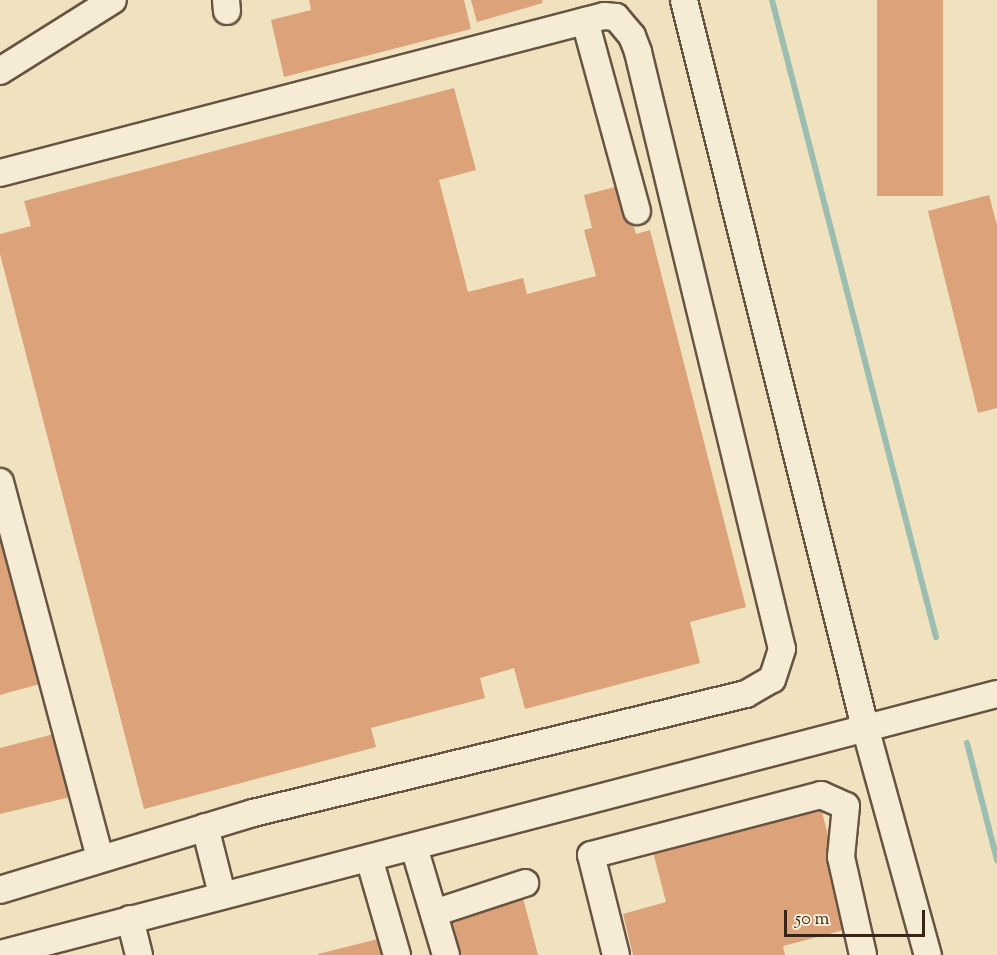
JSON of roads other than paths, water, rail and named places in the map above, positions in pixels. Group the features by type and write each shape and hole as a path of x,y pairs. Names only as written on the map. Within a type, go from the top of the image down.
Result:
{"street":[{"path":"0,71 113,0"},
{"path":"684,0 865,727 928,955"},
{"path":"0,173 585,21 616,17 632,36 638,52 782,649 779,668 772,679 746,694 205,827 0,890"},
{"path":"585,21 637,211"},
{"path":"0,482 100,858"},
{"path":"0,954 222,894 414,847 997,693"},
{"path":"616,955 591,855 821,795 846,806 841,857 863,955"},
{"path":"205,827 222,894"},
{"path":"414,847 446,955"},
{"path":"369,858 397,955"},
{"path":"434,913 525,883"},
{"path":"130,919 139,955"}],"waterway":[{"path":"772,0 936,637"},
{"path":"967,743 997,860"}]}
